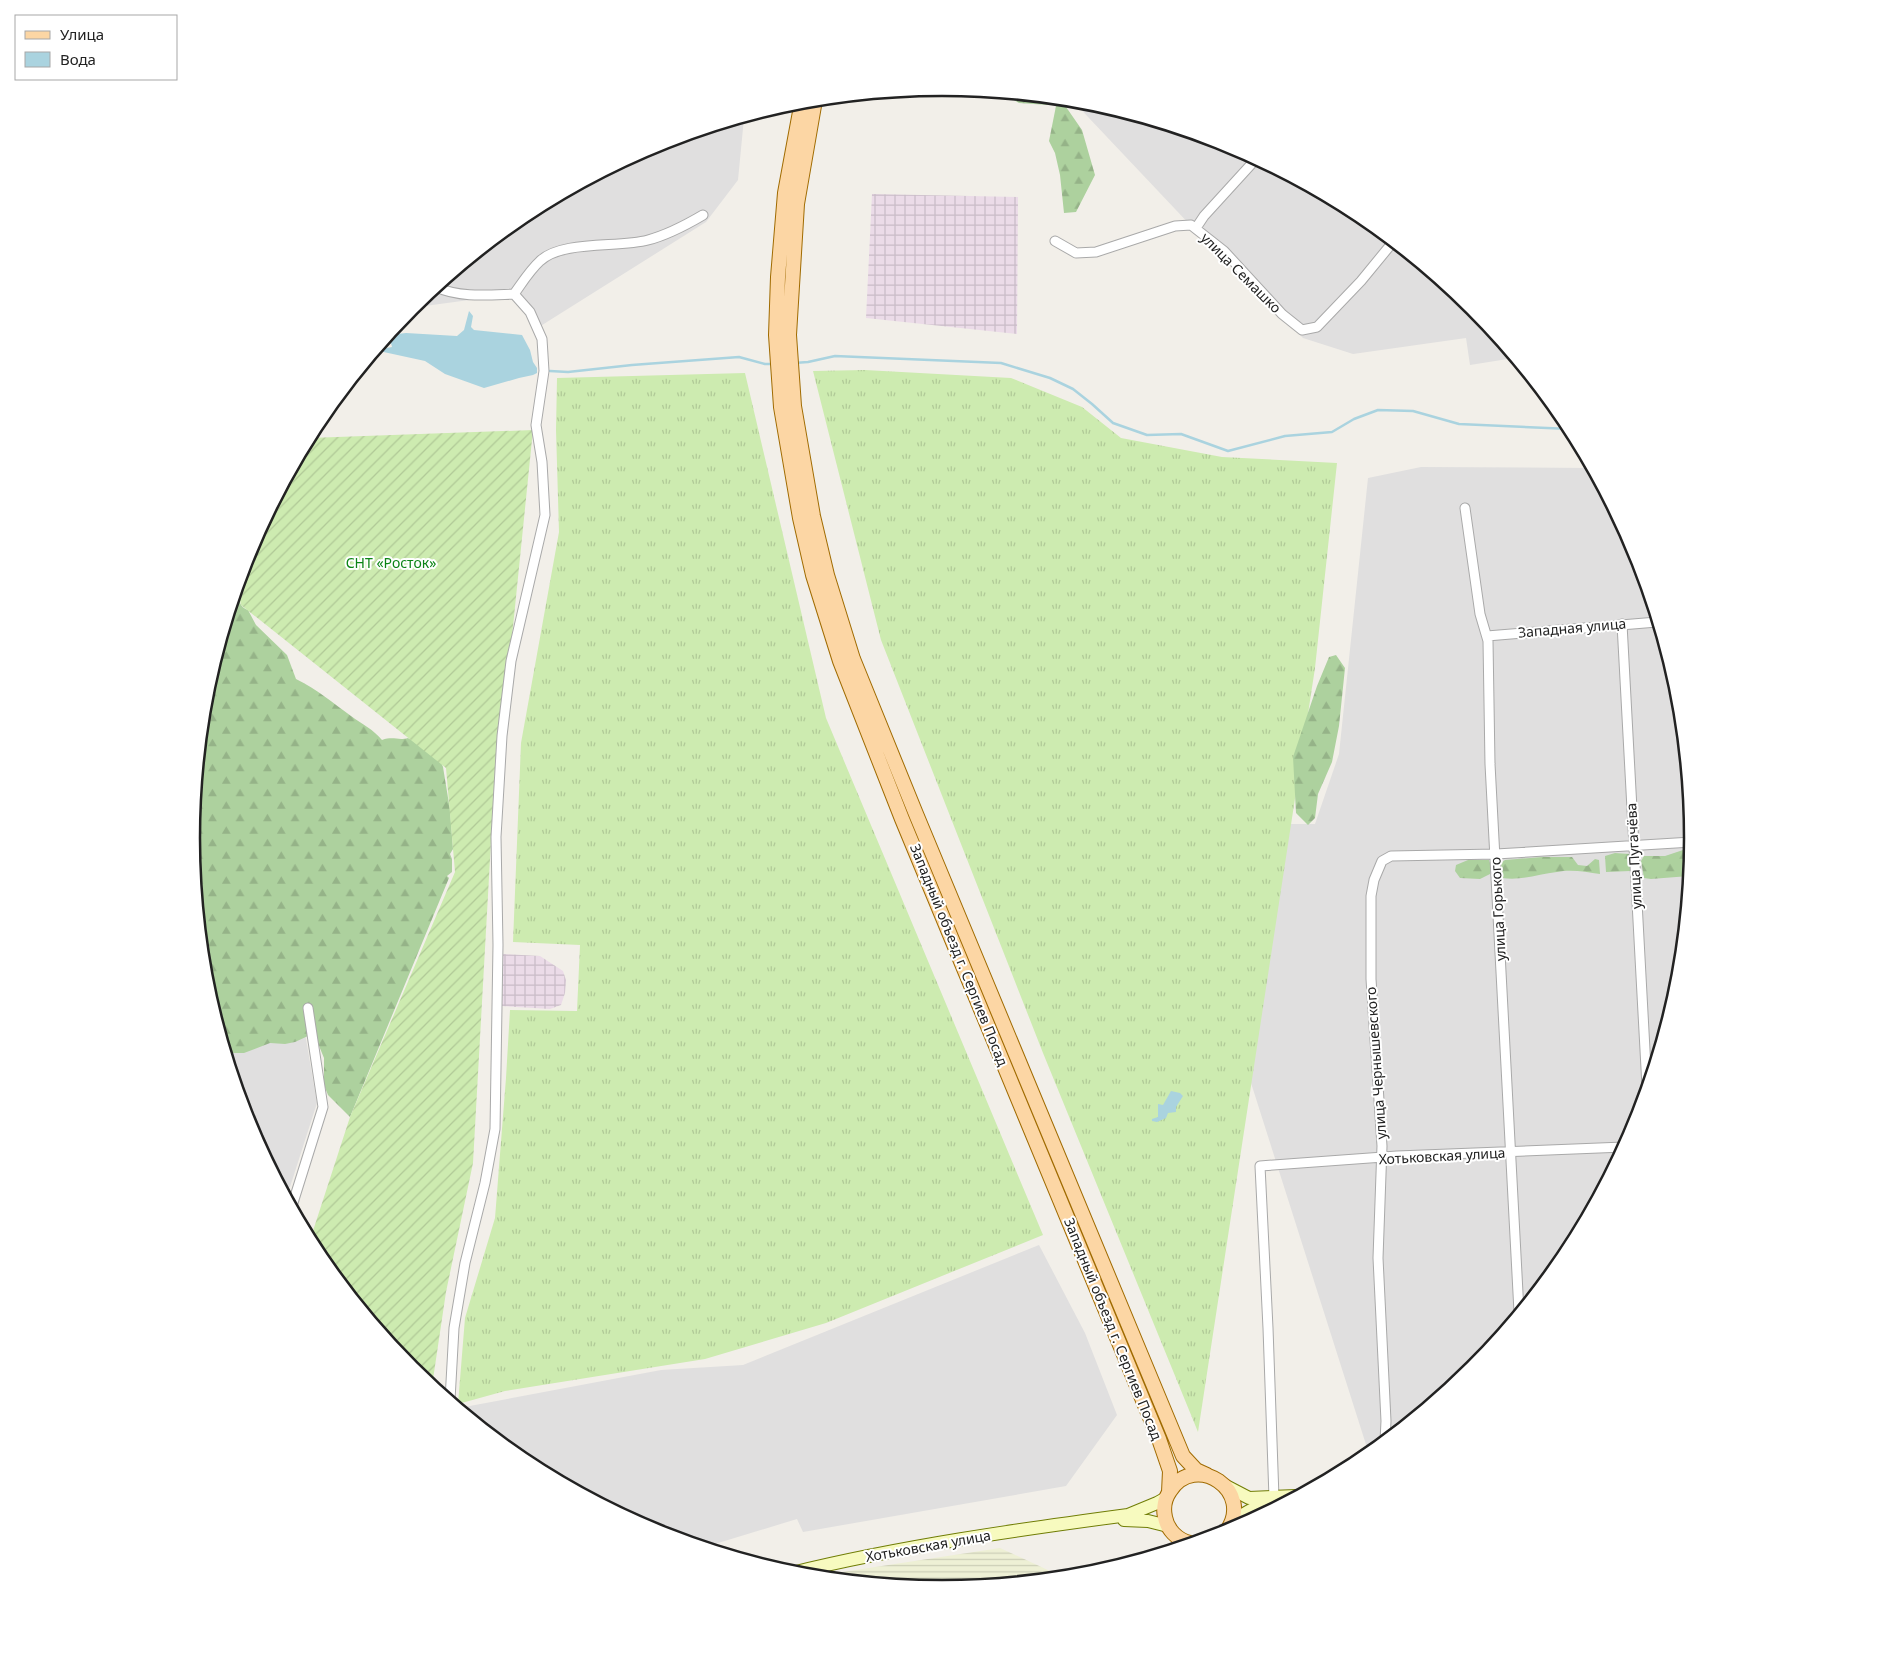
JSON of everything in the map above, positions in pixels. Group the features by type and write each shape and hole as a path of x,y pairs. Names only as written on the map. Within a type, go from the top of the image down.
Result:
{"main road":[{"path":"783,335 797,204 814,108"},
{"path":"787,406 778,277 785,193 800,110"},
{"name":"Западный объезд г. Сергиев Посад","path":"787,406 827,575 853,659 923,832 1183,1456 1196,1470 1226,1486"},
{"name":"Западный объезд г. Сергиев Посад","path":"787,406 800,518 813,575 840,661 902,819 1159,1439 1170,1472 1168,1495 1164,1507 1168,1526"},
{"path":"1064,1524 1134,1514 1168,1495 1182,1479 1194,1475 1207,1476"},
{"path":"1226,1486 1250,1498 1280,1497"},
{"path":"1226,1486 1234,1500 1233,1520"},
{"path":"1239,1517 1252,1509 1263,1506"},
{"path":"1064,1524 1148,1520 1168,1526 1172,1532 1182,1539"},
{"name":"Хотьковская улица","path":"814,1568 1064,1524"}],"street":[{"path":"1196,228 1204,216 1251,164"},
{"path":"514,294 541,260 557,252 580,247 647,240 683,227 703,215"},
{"name":"улица Семашко","path":"1055,241 1076,253 1096,252 1175,226 1191,225 1224,251 1282,314 1302,330 1317,327 1389,247"},
{"path":"442,290 473,295 514,294 530,312 542,339 544,371 536,425 542,462 545,515 511,662 502,736 496,837 498,945 495,1128 486,1183 465,1263 454,1328 450,1393"},
{"name":"улица Горького","path":"1465,508 1480,614 1487,636 1490,764 1519,1304"},
{"name":"Западная улица","path":"1487,636 1651,622"},
{"name":"улица Пугачёва","path":"1622,624 1646,1069"},
{"path":"1496,854 1684,843"},
{"name":"улица Чернышевского","path":"1385,1432 1378,1258 1382,1158 1370,979 1371,896 1378,867 1382,861 1390,856 1496,854"},
{"path":"294,1198 323,1107 308,1008"},
{"name":"Хотьковская улица","path":"1274,1498 1260,1166 1398,1156 1615,1147"}],"shaded area":[{"path":"1082,110 1134,122 1226,153 1270,173 1313,196 1354,221 1431,280 1508,359 1470,365 1466,338 1353,354 1303,338 1193,228"},
{"path":"743,124 738,180 706,222 539,327 514,294 426,306 453,280 490,250 530,221 571,196 614,173 658,153"},
{"path":"872,194 1018,197 1017,334 866,318"},
{"path":"1421,467 1585,468 1607,510 1627,554 1658,646 1669,693 1677,741 1682,789 1684,838 1682,887 1677,935 1669,983 1658,1030 1627,1122 1607,1166 1559,1250 1500,1327 1431,1396 1366,1446 1245,1064 1288,824 1315,824 1339,754 1368,478"},
{"path":"503,954 540,956 563,971 566,980 565,993 561,1005 550,1009 502,1006"},
{"path":"296,981 317,1103 290,1187 288,1187 277,1166 257,1122 240,1076 225,1025"},
{"path":"1039,1245 1085,1333 1117,1415 1066,1486 803,1532 797,1519 716,1544 658,1523 614,1503 571,1480 530,1455 466,1407 661,1370 743,1365"}],"green space":[{"path":"1015,100 1048,105 1019,103"},
{"path":"1056,106 1066,108 1082,130 1095,175 1076,212 1064,213 1060,175 1055,153 1049,141"},
{"path":"865,370 1011,378 1082,407 1121,438 1222,457 1337,463 1315,668 1198,1432 1043,1053 881,640 813,371"},
{"path":"745,373 826,718 1043,1235 826,1323 705,1359 505,1391 462,1403 458,1400 465,1318 495,1218 510,1010 577,1011 580,945 513,942 521,743 559,532 556,430 557,378"},
{"name":"СНТ «Росток»","path":"533,430 510,656 495,770 473,1163 446,1292 433,1377 384,1327 354,1290 313,1230 350,1117 455,872 446,768 241,605 240,600 257,554 277,510 318,438"},
{"path":"240,602 248,610 256,625 287,655 296,679 325,696 372,730 382,740 408,738 418,741 433,753 443,767 450,810 453,849 450,854 452,872 447,876 449,878 350,1117 328,1095 324,1085 324,1058 317,1041 312,1037 308,1036 285,1044 270,1043 244,1053 233,1053 215,983 202,887 200,838 202,789 215,693 226,646"},
{"path":"1336,655 1345,668 1339,726 1332,762 1318,794 1315,818 1308,825 1296,813 1293,757 1329,657"},
{"path":"1683,850 1682,877 1644,878 1641,861 1644,856 1665,856"},
{"path":"1615,853 1629,854 1630,871 1606,872 1605,856"},
{"path":"1572,857 1578,865 1587,866 1595,859 1599,860 1600,874 1568,871 1523,878 1502,878 1501,863 1505,860"},
{"path":"1468,860 1489,860 1491,866 1490,874 1480,879 1460,878 1455,871 1456,865"},
{"path":"1000,1548 1050,1571 991,1578 942,1580 893,1578 841,1572"}],"water":[{"path":"469,311 473,316 471,327 474,330 522,335 530,350 537,373 484,388 445,374 425,361 382,352 385,348 392,347 391,342 399,334 457,336 464,330"},
{"path":"1171,1091 1180,1093 1183,1096 1176,1107 1176,1112 1168,1113 1166,1118 1157,1122 1152,1121 1152,1119 1158,1117 1158,1104 1163,1105"}],"waterway":[{"path":"794,363 835,356 1001,363 1050,378 1073,389 1113,423 1147,435 1181,434 1228,451 1285,436 1332,432 1354,419 1378,410 1413,411 1459,424 1561,429"},
{"path":"550,371 568,372 739,357 765,364 774,364"}]}
